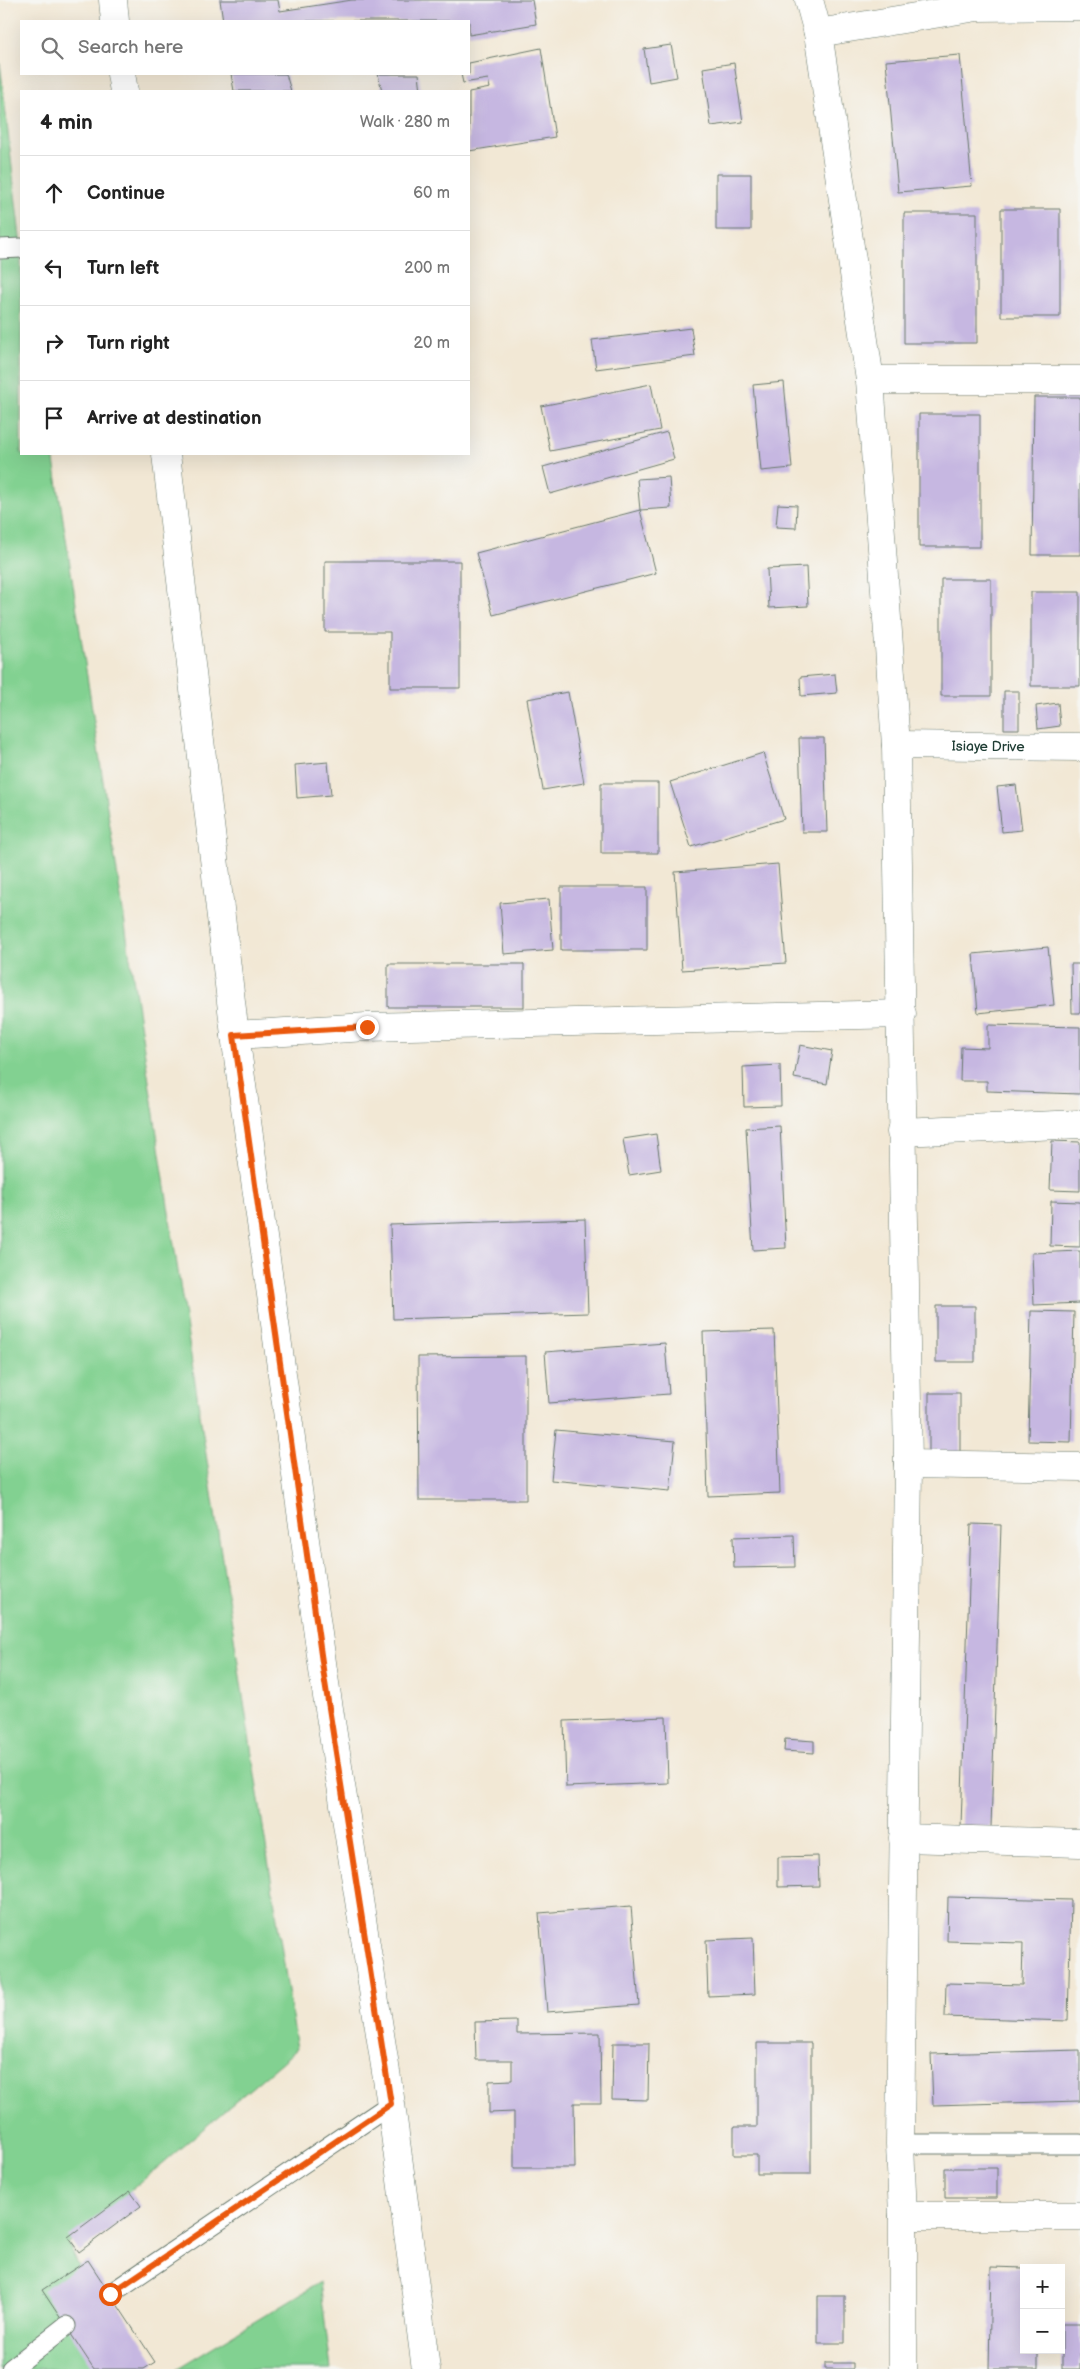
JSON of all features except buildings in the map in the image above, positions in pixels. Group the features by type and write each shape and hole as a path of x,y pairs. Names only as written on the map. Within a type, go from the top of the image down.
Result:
{"street":[{"path":"112,0 115,20"},
{"path":"809,0 818,33 870,380 896,745 902,1014 901,1132 908,1464 900,2144 903,2216 903,2369"},
{"path":"818,33 977,7 1080,6"},
{"path":"121,75 124,90"},
{"path":"870,380 1080,380"},
{"path":"166,455 234,1035 324,1676 391,2104 426,2369"},
{"name":"Isiaye Drive","path":"896,745 1080,747"},
{"path":"234,1035 367,1027 902,1014"},
{"path":"901,1132 1080,1124"},
{"path":"908,1464 1080,1467"},
{"path":"903,1838 1080,1843"},
{"path":"903,2216 1080,2216"}],"lane":[{"path":"0,249 20,248"},
{"path":"110,2294 391,2104"},
{"path":"900,2144 1080,2144"},
{"path":"11,2369 66,2326"}],"green space":[{"path":"0,62 20,237 20,455 53,455 297,2049 68,2244 129,2369 0,2369"},
{"path":"320,2282 331,2369 176,2369"}],"route":[{"path":"110,2294 391,2104 324,1676 234,1035 367,1027"}]}
